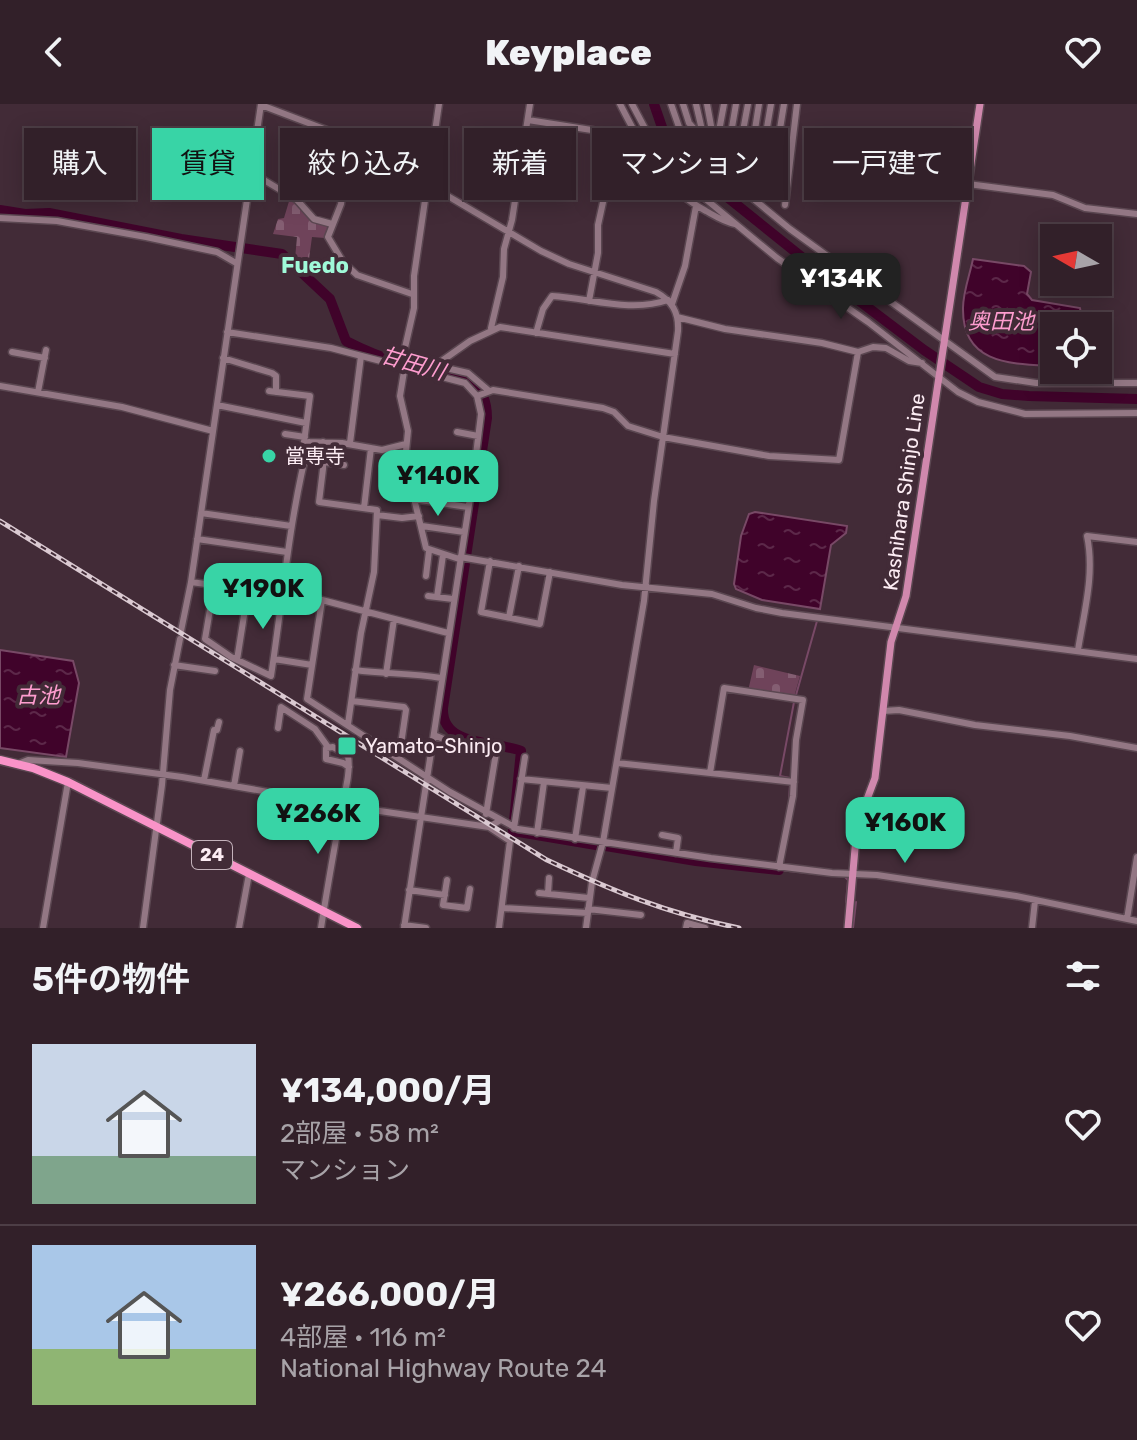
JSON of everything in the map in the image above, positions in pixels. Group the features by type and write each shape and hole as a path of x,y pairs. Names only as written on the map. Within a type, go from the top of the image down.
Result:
{"highway":[{"name":"24","path":"0,760 68,782 357,928"}],"main road":[{"name":"Kashihara Shinjo Line","path":"972,157 980,104"},
{"name":"Kashihara Shinjo Line","path":"848,928 857,826 875,778 884,689 895,627 906,596 966,200"}],"street":[{"path":"257,128 261,104 323,128"},
{"path":"436,128 439,104"},
{"path":"491,329 503,277 504,249 530,104"},
{"path":"620,104 632,128"},
{"path":"632,104 651,142 667,164 691,187 777,258 938,374 958,392 978,402 1025,414 1137,413"},
{"path":"671,104 680,130 706,160 790,229 995,377 1036,383 1137,383"},
{"path":"683,104 693,128"},
{"path":"696,104 702,128"},
{"path":"710,104 713,128"},
{"path":"720,128 724,104"},
{"path":"732,128 736,104"},
{"path":"744,128 748,104"},
{"path":"756,128 759,104"},
{"path":"781,128 784,104"},
{"path":"785,205 797,104"},
{"path":"768,128 770,108 782,114"},
{"path":"528,120 592,130"},
{"path":"264,180 297,200 314,219 332,224"},
{"path":"972,185 1053,195 1085,208 1137,214"},
{"path":"448,196 554,257 656,292 670,302 677,317 645,587 617,763 589,898 586,928"},
{"path":"143,928 174,665 191,582 245,200"},
{"path":"341,200 328,237 350,269 369,281 412,294"},
{"path":"426,200 412,294 414,308 404,352 400,396 407,417 406,472 429,551 645,587 712,594 756,608 818,618 1137,659"},
{"path":"589,301 603,200"},
{"path":"689,200 728,223 737,224"},
{"path":"670,302 682,279 696,206"},
{"path":"0,218 57,221 146,237 217,252 236,263"},
{"path":"536,333 543,309 552,296 602,304 670,302"},
{"path":"677,317 725,329 822,343 858,352 873,347 886,348 909,361 922,363"},
{"path":"436,365 491,329 506,327 675,354"},
{"path":"227,332 324,346 405,364 465,383 482,392 603,408 614,412 628,426 663,437 769,456 839,460 858,352"},
{"path":"12,352 45,354 38,392"},
{"path":"350,443 361,356"},
{"path":"214,586 205,639 237,660 271,676 287,552 307,440 310,396 272,392 276,376 272,373 223,358"},
{"path":"405,364 436,365 468,373 482,392 462,558 453,599 404,927 426,928"},
{"path":"0,386 122,407 213,431"},
{"path":"217,405 306,423"},
{"path":"457,432 478,436"},
{"path":"285,434 307,440 350,443 386,450 406,444"},
{"path":"323,442 319,502 377,510 374,572 364,612 348,724"},
{"path":"364,508 371,448"},
{"path":"436,459 474,466"},
{"path":"324,462 344,465"},
{"path":"406,472 472,482"},
{"path":"413,499 468,507"},
{"path":"201,513 291,526"},
{"path":"377,515 402,518 419,516"},
{"path":"422,526 464,532"},
{"path":"1078,650 1091,572 1087,536 1137,542"},
{"path":"197,539 287,552"},
{"path":"426,576 429,551"},
{"path":"437,597 443,555"},
{"path":"490,561 481,612 540,624 550,572"},
{"path":"509,617 519,566"},
{"path":"191,582 322,600 448,633"},
{"path":"237,660 248,590"},
{"path":"428,596 453,599"},
{"path":"322,600 307,699 486,814 512,827 575,839 779,867 877,875 1137,921"},
{"path":"386,674 394,619"},
{"path":"274,659 312,665"},
{"path":"174,665 215,671"},
{"path":"355,670 386,674 403,672 441,678"},
{"path":"710,773 724,688 803,700 779,867"},
{"path":"352,701 404,707 399,758"},
{"path":"278,728 281,707 315,729 328,747 348,756 349,767 321,928"},
{"path":"883,711 899,710 975,725 1078,737 1137,748"},
{"path":"204,780 214,730 217,730 219,722"},
{"path":"434,735 458,745 496,753 486,814"},
{"path":"328,747 325,750 326,759 349,767"},
{"path":"234,786 240,751"},
{"path":"512,827 525,757"},
{"path":"18,764 28,760 78,763 163,774 489,827 510,841 504,908 499,928"},
{"path":"617,763 791,781"},
{"path":"521,779 612,788"},
{"path":"43,928 68,782"},
{"path":"537,833 544,782"},
{"path":"575,839 583,787"},
{"path":"489,827 499,821"},
{"path":"662,835 678,838 676,853"},
{"path":"1127,919 1137,857"},
{"path":"239,928 249,874"},
{"path":"548,894 549,878"},
{"path":"447,880 443,905 467,908 470,889"},
{"path":"409,890 445,895"},
{"path":"539,893 589,898"},
{"path":"1032,928 1035,901"},
{"path":"504,908 641,915"},
{"path":"686,928 687,923 705,928"}],"green space":[{"path":"292,200 310,219 328,225 325,238 312,237 309,259 295,259 297,237 273,234 278,219 284,218"},
{"path":"754,665 800,676 794,697 748,691"}],"water":[{"name":"奥田池","path":"973,259 1024,266 1031,272 1027,294 1032,300 1080,308 1081,312 1040,312 1040,365 1006,362 980,351 971,341 965,327 965,289"},
{"path":"755,512 847,526 846,533 831,545 820,609 762,600 736,589 734,584 741,536 749,514"},
{"name":"古池","path":"0,650 73,661 79,683 66,757 0,748"}],"waterway":[{"path":"654,104 664,133 691,168 808,262 924,350 979,387 1002,394 1137,399"},
{"name":"甘田川","path":"0,210 25,214 49,213 181,239 282,254 330,299 346,341 406,365 471,381 485,401 487,418 443,708 445,721 460,736 521,751 513,831 596,845"},
{"path":"796,695 817,621"},
{"path":"790,778 780,776 794,702"},
{"path":"789,802 790,784"},
{"path":"512,839 513,831"},
{"name":"甘田川","path":"606,846 696,861 779,870"},
{"path":"779,870 845,877 848,880 846,902"},
{"path":"853,928 856,902"}],"railway":[{"path":"0,521 547,860 641,900 688,916 739,928"}],"place":[{"name":"當専寺","path":"269,456"},
{"name":"Yamato-Shinjo","path":"347,746"}],"district":[{"name":"Fuedo","path":"315,265"}]}
